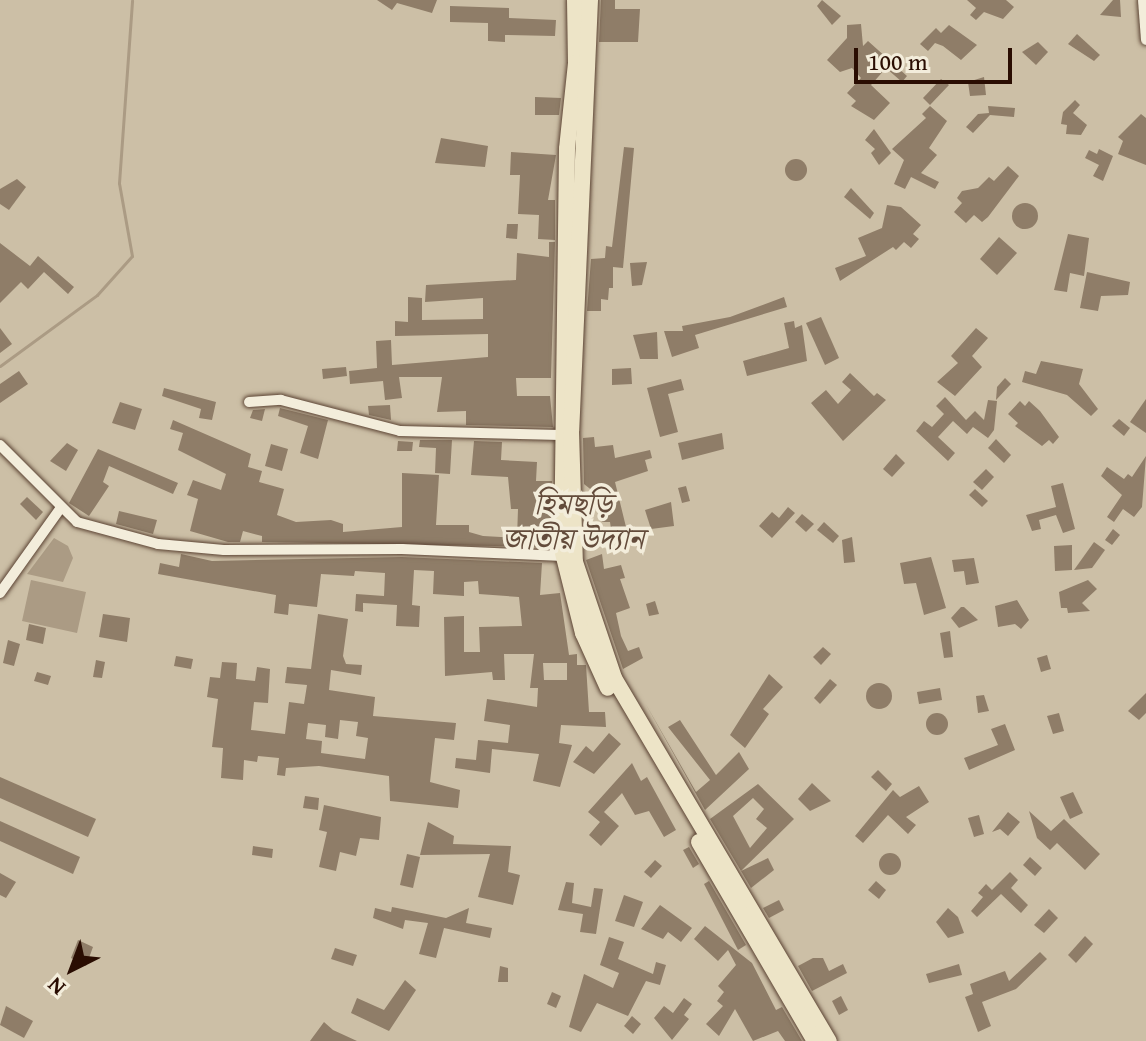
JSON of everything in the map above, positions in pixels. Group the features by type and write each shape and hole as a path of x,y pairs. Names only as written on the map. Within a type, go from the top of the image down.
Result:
{"main road":[{"path":"575,0 560,435 563,556 583,633 605,683 815,1041"},
{"path":"590,0 571,431 575,562 614,678 829,1041"}],"street":[{"path":"1143,0 1146,40"},
{"path":"249,402 281,400 400,431 560,435"},
{"path":"0,445 60,509 104,531 198,548 563,556"},
{"path":"0,593 60,509"}],"green space":[{"name":"হিমছড়ি জাতীয় উদ্যান","path":"0,0 1146,0 1146,1041 0,1041"}],"shaded area":[{"path":"54,538 68,546 73,558 63,582 27,574"},
{"path":"31,580 86,592 77,633 22,621"}],"building":[{"path":"377,0 437,0 432,13 397,3 392,10"},
{"path":"601,0 615,0 615,9 640,9 638,42 599,42"},
{"path":"822,0 841,16 832,25 817,6"},
{"path":"967,0 1006,0 1014,7 1003,19 984,12 976,20 970,15 976,8"},
{"path":"1113,0 1120,0 1121,17 1100,15"},
{"path":"450,6 509,8 509,18 556,20 555,36 505,35 505,42 488,41 488,23 450,22"},
{"path":"861,24 863,46 868,41 907,76 902,82 886,68 871,85 890,103 874,120 851,106 856,101 847,93 861,78 852,68 840,72 827,60 847,38 847,25"},
{"path":"949,25 977,45 961,60 943,46 935,43 928,51 920,44 936,28 941,33"},
{"path":"1077,34 1100,55 1094,61 1068,44"},
{"path":"1038,42 1048,52 1036,65 1022,52"},
{"path":"984,77 986,95 970,96 968,82"},
{"path":"941,79 949,85 930,105 923,98"},
{"path":"535,97 561,98 559,115 535,115"},
{"path":"1075,100 1080,105 1073,113 1087,125 1081,135 1066,134 1067,125 1061,124 1063,112"},
{"path":"930,106 947,121 929,148 937,155 921,173 939,182 935,189 911,177 905,189 894,184 904,160 892,149 926,118 922,114"},
{"path":"988,106 1015,108 1014,117 990,115 973,133 966,127 978,114 989,113"},
{"path":"1141,114 1146,118 1146,165 1118,154 1123,141 1118,137"},
{"path":"874,129 891,153 879,165 871,153 875,149 865,140"},
{"path":"441,138 488,146 485,167 435,163"},
{"path":"624,147 634,148 623,268 613,267 613,288 609,288 608,300 601,299 601,311 587,311 591,259 605,258 606,246 612,247"},
{"path":"1099,149 1113,156 1103,181 1093,176 1099,165 1085,158 1089,150 1097,154"},
{"path":"511,152 556,155 548,200 555,200 555,240 538,239 539,215 518,214 520,175 510,175"},
{"path":"796,159 804,162 807,170 804,178 796,181 788,178 785,170 788,162"},
{"path":"1008,166 1019,176 988,217 982,222 974,215 966,223 954,212 962,203 957,198 962,191 978,188 989,177 994,181"},
{"path":"17,179 26,187 9,210 0,204 0,189"},
{"path":"851,188 874,213 870,219 844,197"},
{"path":"1025,203 1034,207 1038,216 1034,225 1025,229 1016,225 1012,216 1016,207"},
{"path":"887,205 901,207 921,225 913,234 919,239 911,248 904,242 896,250 893,247 840,281 835,268 866,256 858,238 882,228"},
{"path":"507,224 518,224 517,239 506,238"},
{"path":"1068,234 1089,238 1084,276 1070,273 1067,292 1054,290"},
{"path":"999,237 1017,253 997,275 980,259"},
{"path":"549,242 555,242 551,378 516,378 517,396 550,396 553,427 466,425 466,411 437,412 442,377 399,377 402,398 385,400 383,381 350,384 349,371 377,368 376,341 391,340 392,365 488,357 488,334 395,336 395,321 408,322 408,297 422,298 422,320 483,319 483,298 425,302 426,285 516,280 517,253 549,257"},
{"path":"0,243 30,266 38,256 74,287 68,294 44,272 28,289 21,282 0,303"},
{"path":"647,262 642,285 632,286 630,263"},
{"path":"1087,272 1130,282 1128,295 1101,296 1098,311 1080,308"},
{"path":"784,297 787,307 695,335 699,348 672,357 664,331 683,331 682,326 730,317"},
{"path":"821,317 839,358 825,365 806,323"},
{"path":"794,321 795,328 802,325 807,361 747,376 743,361 789,348 784,323"},
{"path":"0,328 12,344 0,353"},
{"path":"976,328 988,338 972,356 982,367 955,396 937,382 958,363 951,356"},
{"path":"657,332 658,359 640,359 633,335"},
{"path":"1041,361 1083,369 1079,384 1098,409 1091,416 1067,395 1022,382 1025,371 1036,374"},
{"path":"346,367 347,376 323,379 322,369"},
{"path":"631,368 632,384 612,385 612,369"},
{"path":"19,371 28,384 0,403 0,384"},
{"path":"850,373 874,396 877,393 886,400 843,441 811,403 826,390 838,404 851,390 842,382"},
{"path":"1005,378 1011,384 996,400 997,387"},
{"path":"681,379 684,390 668,394 678,432 660,437 647,388"},
{"path":"164,388 216,402 212,420 199,418 201,409 162,396"},
{"path":"945,397 966,420 975,411 984,420 988,400 997,401 994,430 988,438 973,427 967,434 953,421 938,437 955,453 948,461 916,431 924,421 932,427 944,414 936,406"},
{"path":"1146,399 1146,433 1130,422"},
{"path":"1020,401 1025,406 1029,401 1040,411 1059,437 1053,444 1049,440 1042,446 1015,426 1018,423 1008,414"},
{"path":"120,402 142,409 135,430 112,423"},
{"path":"390,405 391,420 369,415 368,406"},
{"path":"280,408 328,420 318,459 300,453 308,426 278,416"},
{"path":"265,409 262,421 250,418 253,410"},
{"path":"1119,419 1130,428 1124,436 1112,426"},
{"path":"173,420 251,454 248,467 262,471 259,482 284,489 277,515 296,522 331,520 343,524 343,532 402,527 402,473 439,475 436,525 469,525 469,532 483,536 517,538 518,509 511,509 508,477 471,475 474,441 502,442 501,460 537,462 536,481 552,481 551,547 262,542 262,536 243,531 240,542 228,542 190,531 198,499 187,495 193,480 221,490 226,474 178,450 183,433 170,429"},
{"path":"722,433 724,449 682,460 678,443"},
{"path":"594,437 595,447 613,445 615,458 650,450 652,458 645,460 648,471 615,482 626,527 611,529 610,522 602,522 594,492 584,484 583,438"},
{"path":"996,439 1011,455 1004,463 988,448"},
{"path":"420,440 452,440 450,474 435,473 436,448 419,447"},
{"path":"398,441 413,442 412,451 397,451"},
{"path":"67,443 78,450 66,471 50,461"},
{"path":"271,444 288,449 282,471 265,466"},
{"path":"98,449 178,483 173,494 109,466 103,482 109,486 89,516 69,503"},
{"path":"896,454 905,463 892,477 883,469"},
{"path":"1146,456 1142,507 1134,517 1123,509 1114,522 1107,517 1122,495 1101,476 1107,467 1124,479 1128,474 1132,477"},
{"path":"986,469 994,477 982,490 973,482"},
{"path":"1063,483 1075,529 1063,533 1056,515 1039,520 1041,529 1032,531 1026,515 1056,507 1051,486"},
{"path":"686,486 690,501 682,503 678,488"},
{"path":"975,489 988,501 982,507 969,495"},
{"path":"27,497 43,512 36,520 20,504"},
{"path":"671,502 674,526 651,529 645,510"},
{"path":"788,507 795,513 772,538 759,526 772,512 779,518"},
{"path":"119,511 157,520 153,534 116,524"},
{"path":"802,514 814,524 806,532 795,522"},
{"path":"824,522 839,536 833,543 817,530"},
{"path":"1113,529 1120,535 1112,545 1105,540"},
{"path":"852,537 855,562 844,563 842,540"},
{"path":"1094,542 1105,550 1092,568 1074,570"},
{"path":"1072,545 1072,570 1055,571 1054,546"},
{"path":"181,554 212,561 402,557 542,563 540,595 560,593 569,655 577,654 577,665 586,665 589,712 605,712 606,727 561,725 559,743 572,745 560,787 533,781 539,754 492,749 490,773 455,768 456,758 476,760 478,740 508,743 510,725 484,721 487,699 537,707 538,688 530,688 534,654 504,654 505,680 493,680 492,672 445,676 444,617 464,616 464,652 480,652 479,627 522,626 519,597 479,594 478,581 464,582 464,596 433,594 434,571 414,570 412,605 420,606 419,627 396,626 397,605 363,603 363,612 355,611 356,594 384,596 385,573 355,571 354,576 321,574 317,607 289,604 288,615 274,613 276,595 158,574 160,563 179,567","holes":["543,663 567,663 567,680 544,680"]},
{"path":"602,554 604,569 621,565 625,578 620,579 630,608 616,613 621,636 628,651 639,647 643,658 623,669 586,560"},
{"path":"931,557 946,608 924,615 916,583 904,584 900,563"},
{"path":"974,558 979,583 966,585 964,571 954,572 952,560"},
{"path":"1088,580 1097,589 1082,603 1090,611 1068,613 1067,608 1061,608 1059,592"},
{"path":"1017,600 1029,620 1021,629 1015,624 998,627 995,606"},
{"path":"655,601 659,614 649,616 646,604"},
{"path":"961,607 978,620 959,628 951,618"},
{"path":"103,614 130,618 127,642 99,637"},
{"path":"318,614 348,619 343,656 346,664 362,665 361,675 331,670 329,690 375,697 373,716 456,723 454,740 435,738 430,782 460,790 458,808 390,801 389,776 319,766 286,768 285,776 277,775 279,758 258,756 257,762 244,760 243,780 221,778 223,748 212,747 218,699 207,697 210,677 220,678 222,662 237,663 236,679 255,681 257,667 270,669 268,703 254,702 251,730 285,734 289,702 304,704 307,685 285,683 287,667 311,669","holes":["340,720 358,722 356,736 368,738 365,759 321,753 322,741 306,739 308,723 326,725 325,737 338,739"]},
{"path":"29,624 46,628 43,644 26,640"},
{"path":"950,631 953,657 944,658 940,633"},
{"path":"8,640 20,644 14,666 3,663"},
{"path":"823,647 831,654 821,665 813,657"},
{"path":"1047,655 1051,669 1041,672 1037,658"},
{"path":"176,656 193,659 191,669 174,666"},
{"path":"96,660 105,662 102,678 93,677"},
{"path":"37,672 51,676 48,685 34,681"},
{"path":"769,674 783,687 763,709 769,714 745,748 730,735"},
{"path":"830,679 837,685 820,704 814,698"},
{"path":"879,683 888,687 892,696 888,705 879,709 870,705 866,696 870,687"},
{"path":"940,688 942,700 919,704 917,692"},
{"path":"1146,693 1146,713 1139,720 1128,711"},
{"path":"984,695 989,711 978,713 976,696"},
{"path":"644,701 696,792 710,780 668,727 680,720 716,775 739,752 749,769 705,810"},
{"path":"937,713 945,716 948,724 945,732 937,735 929,732 926,724 929,716"},
{"path":"1059,713 1064,731 1053,734 1047,716"},
{"path":"1005,724 1015,750 969,770 964,758 998,745 991,729"},
{"path":"609,733 621,744 594,774 573,762 586,746 593,752"},
{"path":"632,763 641,781 647,777 676,830 664,837 649,811 635,815 622,793 604,812 619,826 601,846 589,835 600,822 588,812"},
{"path":"878,770 892,784 886,791 871,777"},
{"path":"0,777 96,819 88,837 0,798"},
{"path":"812,783 831,801 810,811 798,799"},
{"path":"758,784 794,819 741,871 710,819","holes":["753,798 764,809 756,819 767,828 750,848 733,816"]},
{"path":"919,786 929,802 906,817 916,825 908,834 888,815 863,843 855,836 893,790 900,797"},
{"path":"1073,792 1083,813 1070,819 1060,797"},
{"path":"305,796 319,798 318,810 303,808"},
{"path":"324,805 381,817 379,840 360,838 356,856 340,852 336,871 319,867 327,832 319,830"},
{"path":"1029,811 1051,831 1064,819 1100,854 1085,870 1057,843 1050,850 1037,838"},
{"path":"1008,812 1020,822 1008,836 1000,829 992,832"},
{"path":"979,815 984,834 974,837 968,818"},
{"path":"0,821 80,857 73,874 0,841"},
{"path":"428,822 454,836 453,844 511,846 508,872 520,875 513,905 478,897 490,854 420,855"},
{"path":"253,846 273,849 272,858 252,855"},
{"path":"689,847 699,864 693,868 683,850"},
{"path":"890,853 901,864 890,875 879,864"},
{"path":"407,854 420,857 413,888 400,885"},
{"path":"1030,857 1042,868 1035,876 1023,865"},
{"path":"768,858 774,870 751,888 741,871"},
{"path":"655,860 662,866 651,878 644,872"},
{"path":"1010,872 1018,880 1011,888 1028,905 1021,913 1001,894 977,917 971,911 983,897 978,893 986,884 992,890"},
{"path":"0,873 16,882 6,898 0,895"},
{"path":"709,881 746,945 738,950 704,884"},
{"path":"876,881 886,890 879,899 868,890"},
{"path":"566,882 574,883 572,903 591,907 594,888 603,889 596,934 580,932 583,914 558,910"},
{"path":"624,895 643,902 634,927 615,921"},
{"path":"779,900 784,910 769,918 763,908"},
{"path":"660,905 692,928 681,942 668,932 663,939 641,929"},
{"path":"392,907 446,918 469,908 466,923 492,928 490,938 444,928 436,958 419,954 428,923 405,920 403,929 373,918 375,908 391,912"},
{"path":"948,908 958,917 964,933 948,938 936,922"},
{"path":"1049,909 1058,918 1044,933 1034,925"},
{"path":"705,926 752,963 776,1010 782,1007 802,1041 785,1041 778,1031 753,1041 735,1009 719,1036 706,1024 723,1006 717,1001 724,992 718,986 736,965 728,950 718,961 694,939"},
{"path":"1085,936 1093,944 1076,963 1068,955"},
{"path":"609,937 624,942 618,959 653,974 656,962 666,965 660,985 646,981 628,1016 597,1003 581,1032 569,1027 584,974 613,988 619,973 600,965"},
{"path":"78,940 93,947 86,966 71,958"},
{"path":"335,948 357,955 353,966 331,959"},
{"path":"1040,952 1047,959 1016,989 982,1002 991,1026 978,1032 965,997 973,994 970,984 1005,971 1009,981"},
{"path":"813,958 823,958 829,971 843,964 847,973 812,991 798,966"},
{"path":"959,964 962,975 929,983 926,974"},
{"path":"500,966 508,968 508,982 498,982"},
{"path":"405,980 416,990 389,1031 351,1013 357,998 384,1010"},
{"path":"552,992 561,996 556,1008 547,1004"},
{"path":"841,996 848,1010 839,1015 832,1001"},
{"path":"684,998 692,1004 684,1015 689,1019 672,1040 654,1018 664,1006 673,1013"},
{"path":"6,1006 33,1021 24,1038 0,1025"},
{"path":"632,1016 641,1024 633,1034 624,1026"},
{"path":"324,1022 333,1030 357,1041 310,1041"}],"waterway":[{"path":"0,366 97,295 132,256 119,183 132,0"}]}
